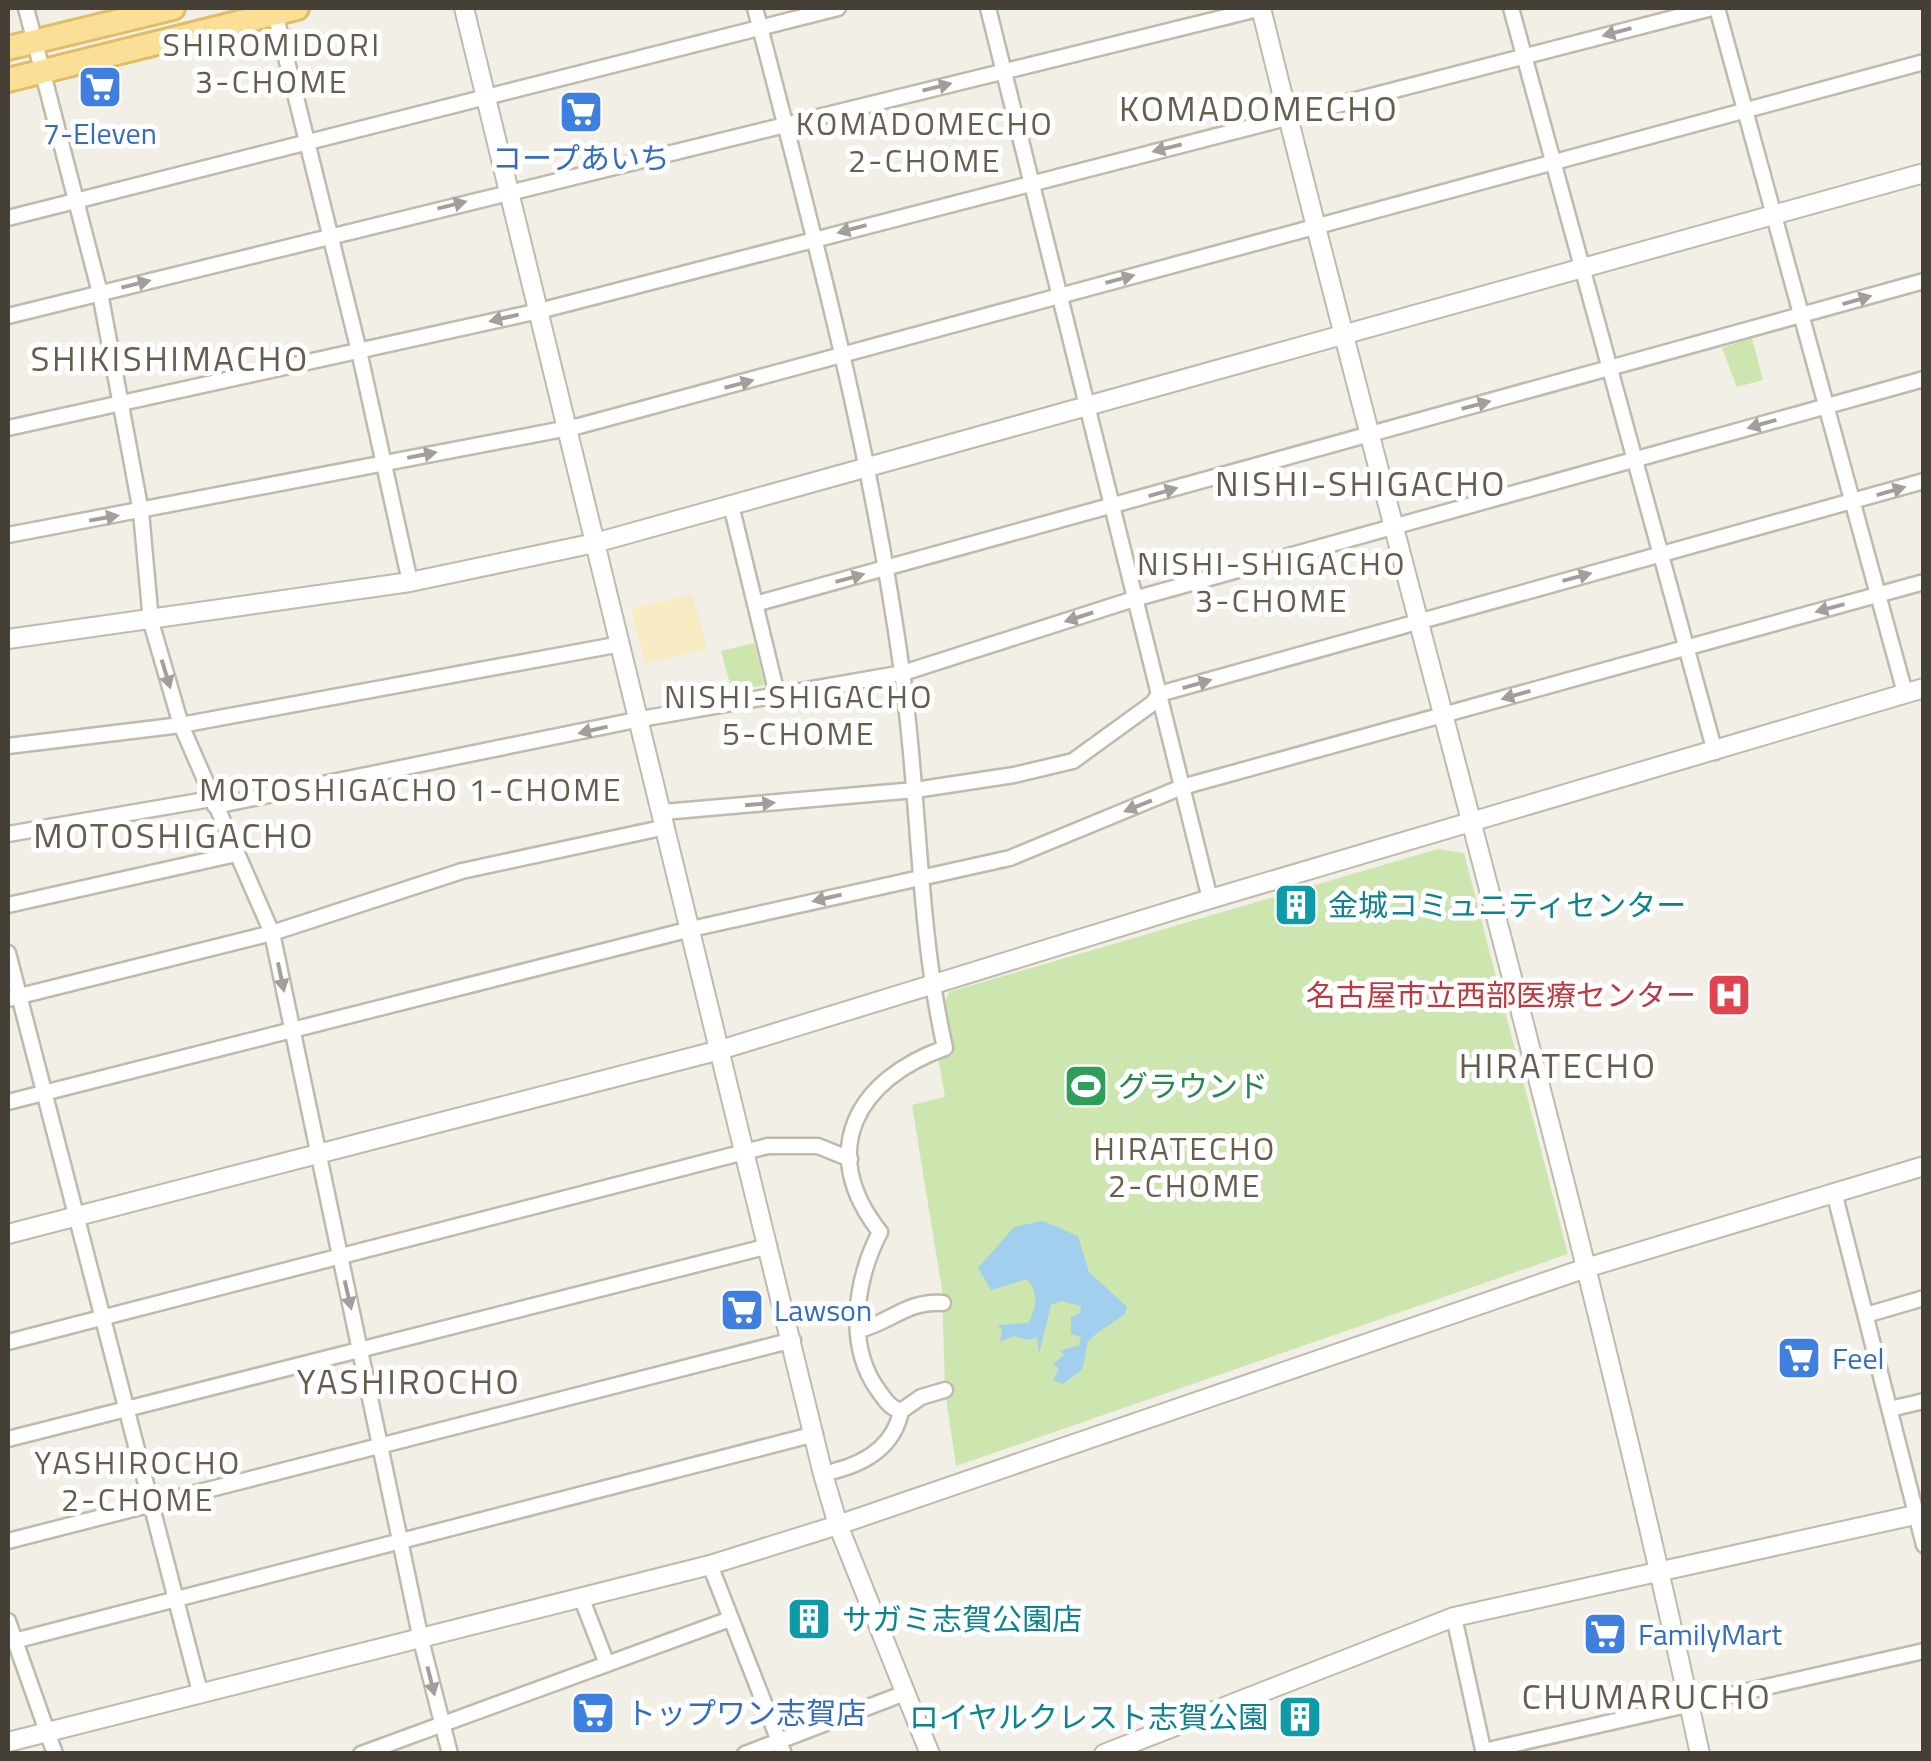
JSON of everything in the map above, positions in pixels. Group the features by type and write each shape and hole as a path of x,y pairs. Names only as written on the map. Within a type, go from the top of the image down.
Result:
{"main road":[{"path":"8,48 173,8"},
{"path":"8,80 286,10"}],"street":[{"path":"26,8 100,293 140,512 151,622 182,725 272,933 421,1640 450,1754"},
{"path":"464,8 838,1526 930,1754"},
{"path":"755,8 843,356 867,468 902,674 931,984 945,1048 902,1065 870,1093 859,1114 850,1159 856,1194 880,1232 862,1274 858,1330 864,1364 892,1409 901,1411"},
{"path":"8,218 838,8"},
{"path":"988,8 1210,898"},
{"path":"8,316 1261,8 1416,622 1589,1267 1700,1754"},
{"path":"1511,8 1715,752"},
{"path":"8,428 539,310 1714,8 1803,315 1878,595 1914,691 1210,898 720,1050 318,1157 8,1234"},
{"path":"286,10 306,140 359,351 410,582"},
{"path":"8,536 567,427 843,356 1924,62"},
{"path":"8,639 151,622 410,582 595,542 1924,174"},
{"path":"756,604 1924,281"},
{"path":"8,834 213,802 641,719 902,674 1134,599 1924,379"},
{"path":"13,998 272,933 462,871 665,820 914,790 1073,761 1153,704 1159,694 1924,481"},
{"path":"731,505 777,694"},
{"path":"8,1102 692,929 1010,858 1182,787 1924,582"},
{"path":"8,746 182,725 621,644"},
{"path":"8,906 236,854"},
{"path":"8,954 13,998 43,1092 104,1317 200,1692"},
{"path":"8,1342 746,1151 798,1143 850,1159"},
{"path":"8,1742 710,1565 838,1526 1589,1267 1924,1166"},
{"path":"1834,1192 1920,1514 1924,1545"},
{"path":"8,1439 360,1346 770,1246"},
{"path":"1866,1315 1924,1298"},
{"path":"858,1330 882,1324 906,1306 922,1301 943,1303"},
{"path":"8,1540 793,1340"},
{"path":"834,1471 883,1447 898,1429 901,1411 921,1396 945,1390"},
{"path":"1890,1409 1924,1401"},
{"path":"14,1641 815,1434"},
{"path":"1104,1754 1454,1617 1920,1514"},
{"path":"710,1565 781,1746"},
{"path":"581,1597 607,1664"},
{"path":"1454,1617 1484,1752 1924,1652"},
{"path":"361,1754 730,1619"},
{"path":"8,1621 54,1754"},
{"path":"745,1754 781,1746 904,1693"}],"green space":[{"path":"1752,338 1763,380 1737,387 1722,348"},
{"path":"754,643 765,685 732,691 721,651"},
{"path":"1438,849 1464,853 1568,1254 956,1466 945,1390 942,1290 912,1105 945,1097 938,1057 952,1055 943,1008 949,992"}],"sand":[{"path":"692,594 707,649 645,664 631,609"}],"water":[{"path":"1043,1221 1078,1236 1089,1272 1127,1307 1125,1314 1088,1342 1082,1370 1063,1384 1053,1380 1059,1369 1053,1364 1064,1355 1060,1351 1079,1345 1081,1337 1071,1334 1071,1317 1080,1313 1081,1306 1061,1301 1051,1305 1039,1354 1037,1337 1029,1340 1014,1336 1000,1342 1002,1329 997,1325 1028,1323 1035,1295 1027,1279 991,1290 978,1268 1014,1227"}],"place":[{"name":"7-Eleven","path":"100,87"},
{"name":"コープあいち","path":"581,112"},
{"name":"金城コミュニティセンター","path":"1296,905"},
{"name":"名古屋市立西部医療センター","path":"1729,995"},
{"name":"グラウンド","path":"1086,1086"},
{"name":"Lawson","path":"742,1310"},
{"name":"Feel","path":"1799,1358"},
{"name":"サガミ志賀公園店","path":"809,1619"},
{"name":"FamilyMart","path":"1605,1634"},
{"name":"トップワン志賀店","path":"593,1713"},
{"name":"ロイヤルクレスト志賀公園","path":"1300,1717"}],"district":[{"name":"SHIROMIDORI 3-CHOME","path":"272,62"},
{"name":"KOMADOMECHO","path":"1259,108"},
{"name":"KOMADOMECHO 2-CHOME","path":"925,142"},
{"name":"SHIKISHIMACHO","path":"170,358"},
{"name":"NISHI-SHIGACHO","path":"1361,483"},
{"name":"NISHI-SHIGACHO 3-CHOME","path":"1272,582"},
{"name":"NISHI-SHIGACHO 5-CHOME","path":"799,714"},
{"name":"MOTOSHIGACHO 1-CHOME","path":"411,789"},
{"name":"MOTOSHIGACHO","path":"174,835"},
{"name":"HIRATECHO","path":"1558,1065"},
{"name":"HIRATECHO 2-CHOME","path":"1185,1166"},
{"name":"YASHIROCHO","path":"409,1381"},
{"name":"YASHIROCHO 2-CHOME","path":"138,1480"},
{"name":"CHUMARUCHO","path":"1647,1696"}]}
